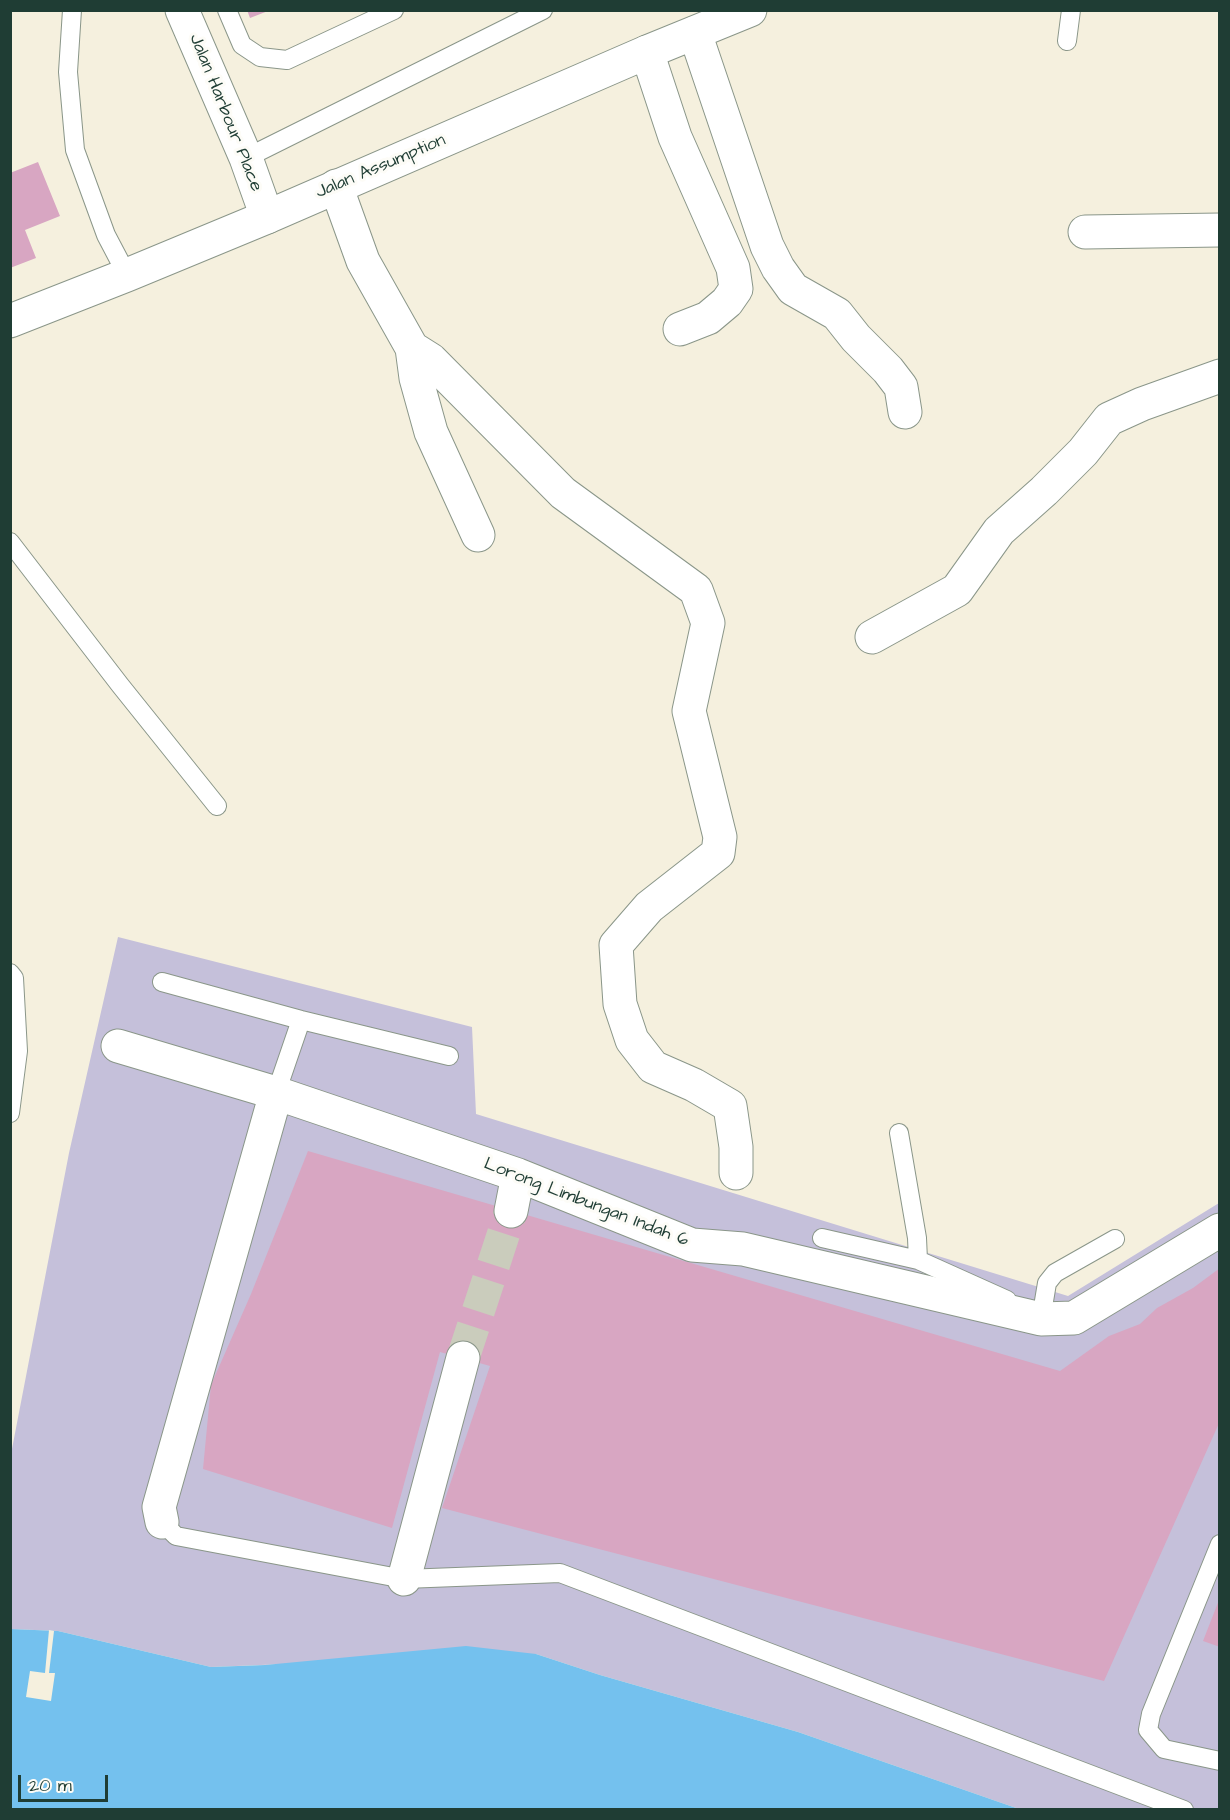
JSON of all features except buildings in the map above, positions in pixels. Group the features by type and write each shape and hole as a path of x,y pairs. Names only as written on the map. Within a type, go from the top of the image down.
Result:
{"street":[{"name":"Jalan Harbour Place","path":"182,10 246,158 267,217"},
{"name":"Jalan Assumption","path":"10,321 267,217 750,10"},
{"path":"695,33 767,246 778,268 793,289 837,314 856,338 888,370 901,387 905,412"},
{"path":"648,52 675,137 732,268 735,289 727,302 708,318 680,329"},
{"path":"336,186 363,261 412,348 416,378 430,432 478,535"},
{"path":"1086,232 1220,230"},
{"path":"412,348 431,360 563,494 696,590 708,623 689,711 720,837 718,853 650,907 616,945 620,1004 632,1040 653,1067 694,1085 730,1106 736,1147 736,1173"},
{"path":"872,637 957,590 999,531 1083,452 1109,419 1142,404 1220,376"},
{"name":"Lorong Limbungan Indah 6","path":"118,1046 276,1093 518,1175 692,1245 743,1249 1041,1318 1074,1318 1220,1230"},
{"path":"162,1522 159,1507 276,1093"},
{"path":"511,1210 518,1175"},
{"path":"404,1580 464,1358"}],"lane":[{"path":"72,10 68,72 75,150 106,235 128,275"},
{"path":"227,10 242,45 260,57 287,60 394,10"},
{"path":"246,158 543,10"},
{"path":"1067,41 1071,10"},
{"path":"10,542 217,806"},
{"path":"10,973 14,978 18,1051 10,1113"},
{"path":"162,982 300,1020 449,1056"},
{"path":"276,1093 300,1020"},
{"path":"899,1133 917,1238 918,1260"},
{"path":"822,1238 918,1260 999,1295 1041,1318 1047,1283 1055,1273 1115,1239"},
{"path":"162,1522 176,1536 404,1580 560,1573 1184,1809"},
{"path":"1220,1544 1151,1714 1148,1730 1164,1749 1220,1761"}],"shaded area":[{"path":"118,937 472,1027 476,1114 1068,1296 1219,1203 1219,1809 1019,1809 798,1732 600,1675 536,1654 211,1667 58,1631 11,1629 11,1454 69,1153"}],"water":[{"path":"11,1629 58,1631 211,1667 265,1665 466,1646 536,1654 600,1675 798,1732 1019,1809 11,1810"}],"pier":[{"path":"49,1630 54,1631 49,1673 55,1673 51,1701 26,1697 30,1671 45,1673"}],"tunnel":[{"path":"463,1358 511,1211"}]}
